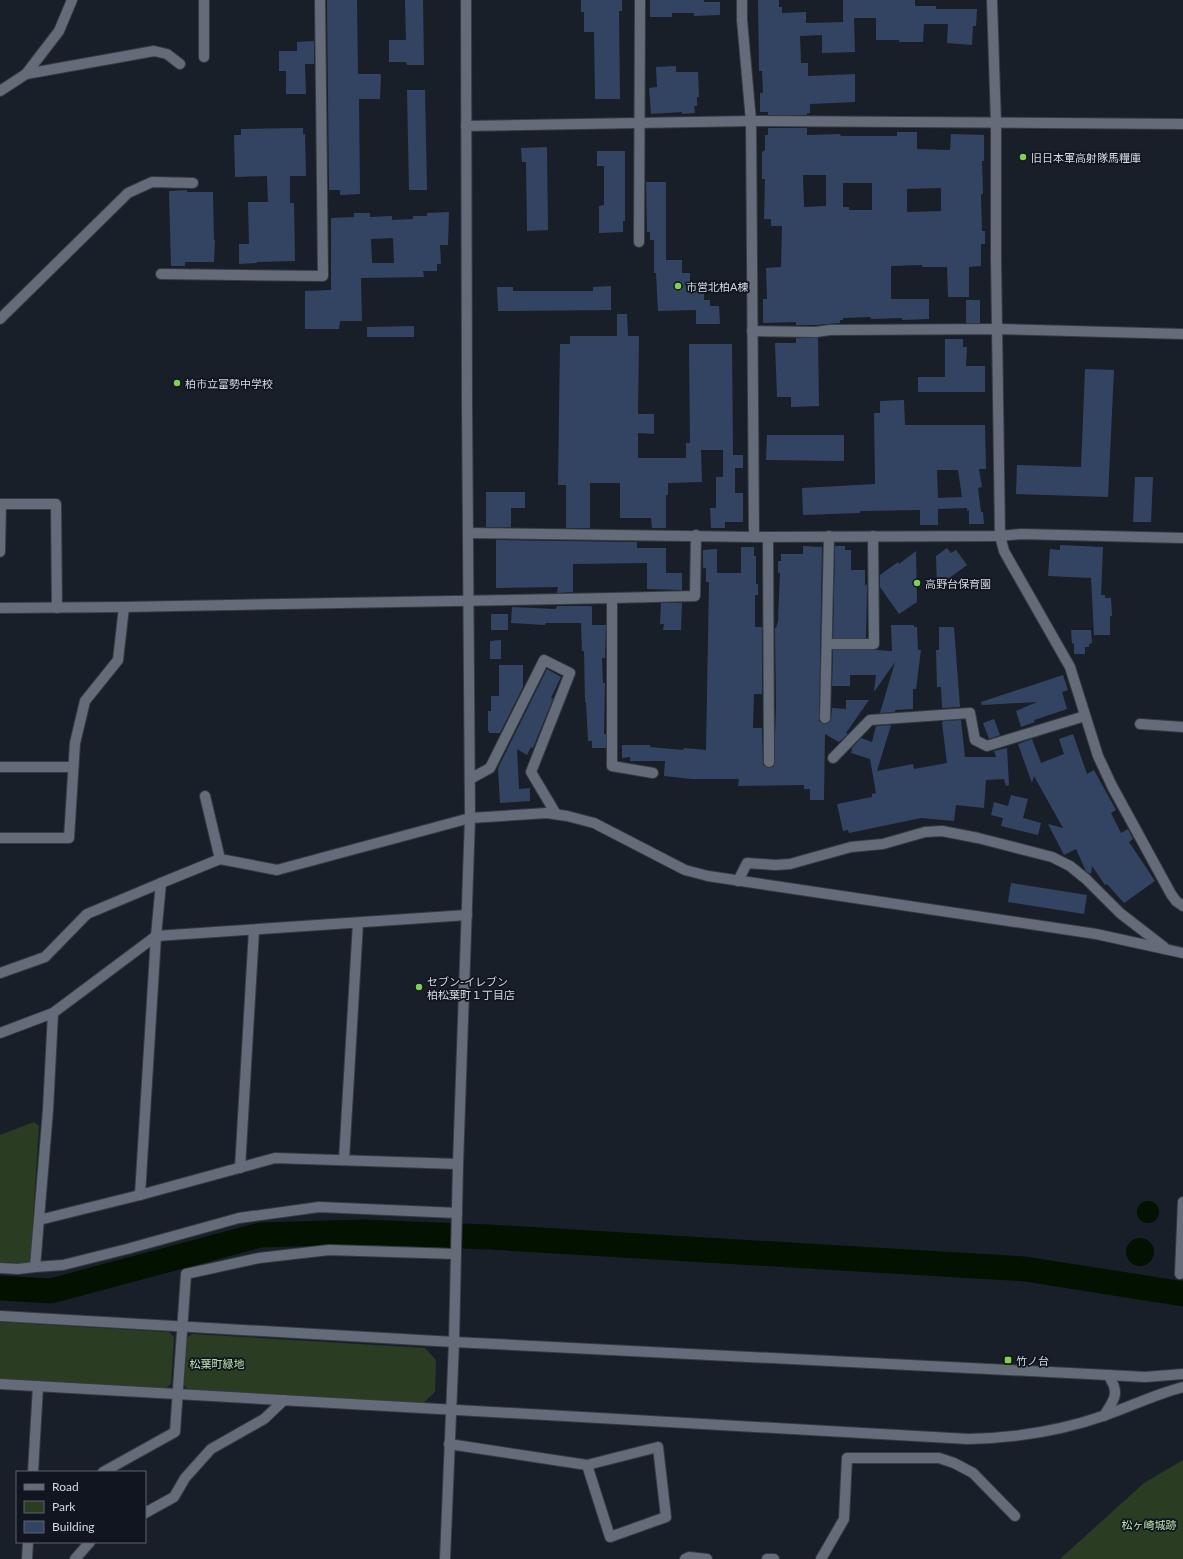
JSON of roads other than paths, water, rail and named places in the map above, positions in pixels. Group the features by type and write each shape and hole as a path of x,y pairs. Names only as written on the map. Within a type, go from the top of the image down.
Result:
{"street":[{"path":"0,91 26,74 59,31 72,0"},
{"path":"204,0 204,57"},
{"path":"161,274 323,276 320,0"},
{"path":"445,1559 454,1342 458,1164 470,818 466,0"},
{"path":"639,242 640,0"},
{"path":"742,0 742,20 751,121 754,537"},
{"path":"992,0 996,123 996,258 1000,536 1004,551 1070,667 1098,756 1112,786 1171,894 1176,901 1183,906"},
{"path":"26,74 154,52 167,54 180,64"},
{"path":"466,126 751,121 1183,124"},
{"path":"0,319 128,193 152,182 193,183"},
{"path":"752,331 816,332 830,330 998,329 1183,334"},
{"path":"0,552 1,504 56,504 57,608"},
{"path":"468,533 754,537 1000,536 1021,534 1183,538"},
{"path":"0,608 695,596 696,535"},
{"path":"825,718 830,536"},
{"path":"827,644 874,644 873,536"},
{"path":"768,537 768,762"},
{"path":"612,598 612,766 653,773"},
{"path":"0,838 69,838 74,743 85,702 118,660 124,607"},
{"path":"470,779 490,768 544,660 570,673 531,772 556,814"},
{"path":"833,758 870,720 970,713 975,740 987,746 1085,716"},
{"path":"1140,724 1183,727"},
{"path":"0,767 73,767"},
{"path":"205,796 220,859"},
{"path":"0,973 45,957 87,914 220,859 277,870 470,818 547,813 594,824 685,870 708,876 1096,934 1183,953"},
{"path":"738,881 747,863 775,865 790,864 851,847 883,844 926,832 942,831 978,838 1052,857 1070,866 1086,879 1120,913 1167,950"},
{"path":"140,1195 156,936 161,883"},
{"path":"0,1033 52,1013 156,936 467,916"},
{"path":"344,1160 358,923"},
{"path":"240,1168 254,930"},
{"path":"36,1267 48,1110 52,1013"},
{"path":"39,1220 140,1195 275,1158 458,1164"},
{"path":"1180,1274 1183,1202"},
{"path":"0,1268 18,1269 63,1265 239,1218 320,1207 457,1217"},
{"path":"105,1471 175,1432 186,1274 259,1258 329,1250 456,1250"},
{"path":"0,1316 454,1342 1108,1375 1145,1376 1183,1374"},
{"path":"1104,1416 1116,1395 1115,1385 1108,1375"},
{"path":"0,1384 968,1439 993,1438 1033,1433 1069,1426 1104,1416 1162,1392 1183,1387"},
{"path":"32,1471 38,1386"},
{"path":"146,1512 174,1497 185,1478 211,1449 264,1419 284,1400"},
{"path":"449,1444 587,1465 658,1447 666,1517 610,1537 587,1465"},
{"path":"821,1559 844,1518 848,1458 939,1458 954,1463 973,1473 1015,1516"},
{"path":"27,1559 28,1543"},
{"path":"75,1559 89,1543"},
{"path":"685,1559 689,1557 707,1559"},
{"path":"767,1559 774,1559"}],"waterway":[{"path":"0,1288 51,1291 260,1235 362,1232 489,1237 1025,1269 1183,1294"}],"place":[{"name":"旧日本軍高射隊馬糧庫","path":"1023,157"},
{"name":"市営北柏A棟","path":"678,286"},
{"name":"柏市立富勢中学校","path":"177,383"},
{"name":"高野台保育園","path":"917,583"},
{"name":"セブン-イレブン 柏松葉町１丁目店","path":"419,987"},
{"name":"竹ノ台","path":"1008,1360"}],"park label":[{"name":"松葉町緑地","path":"217,1363"},
{"name":"松ヶ崎城跡","path":"1149,1524"}]}
